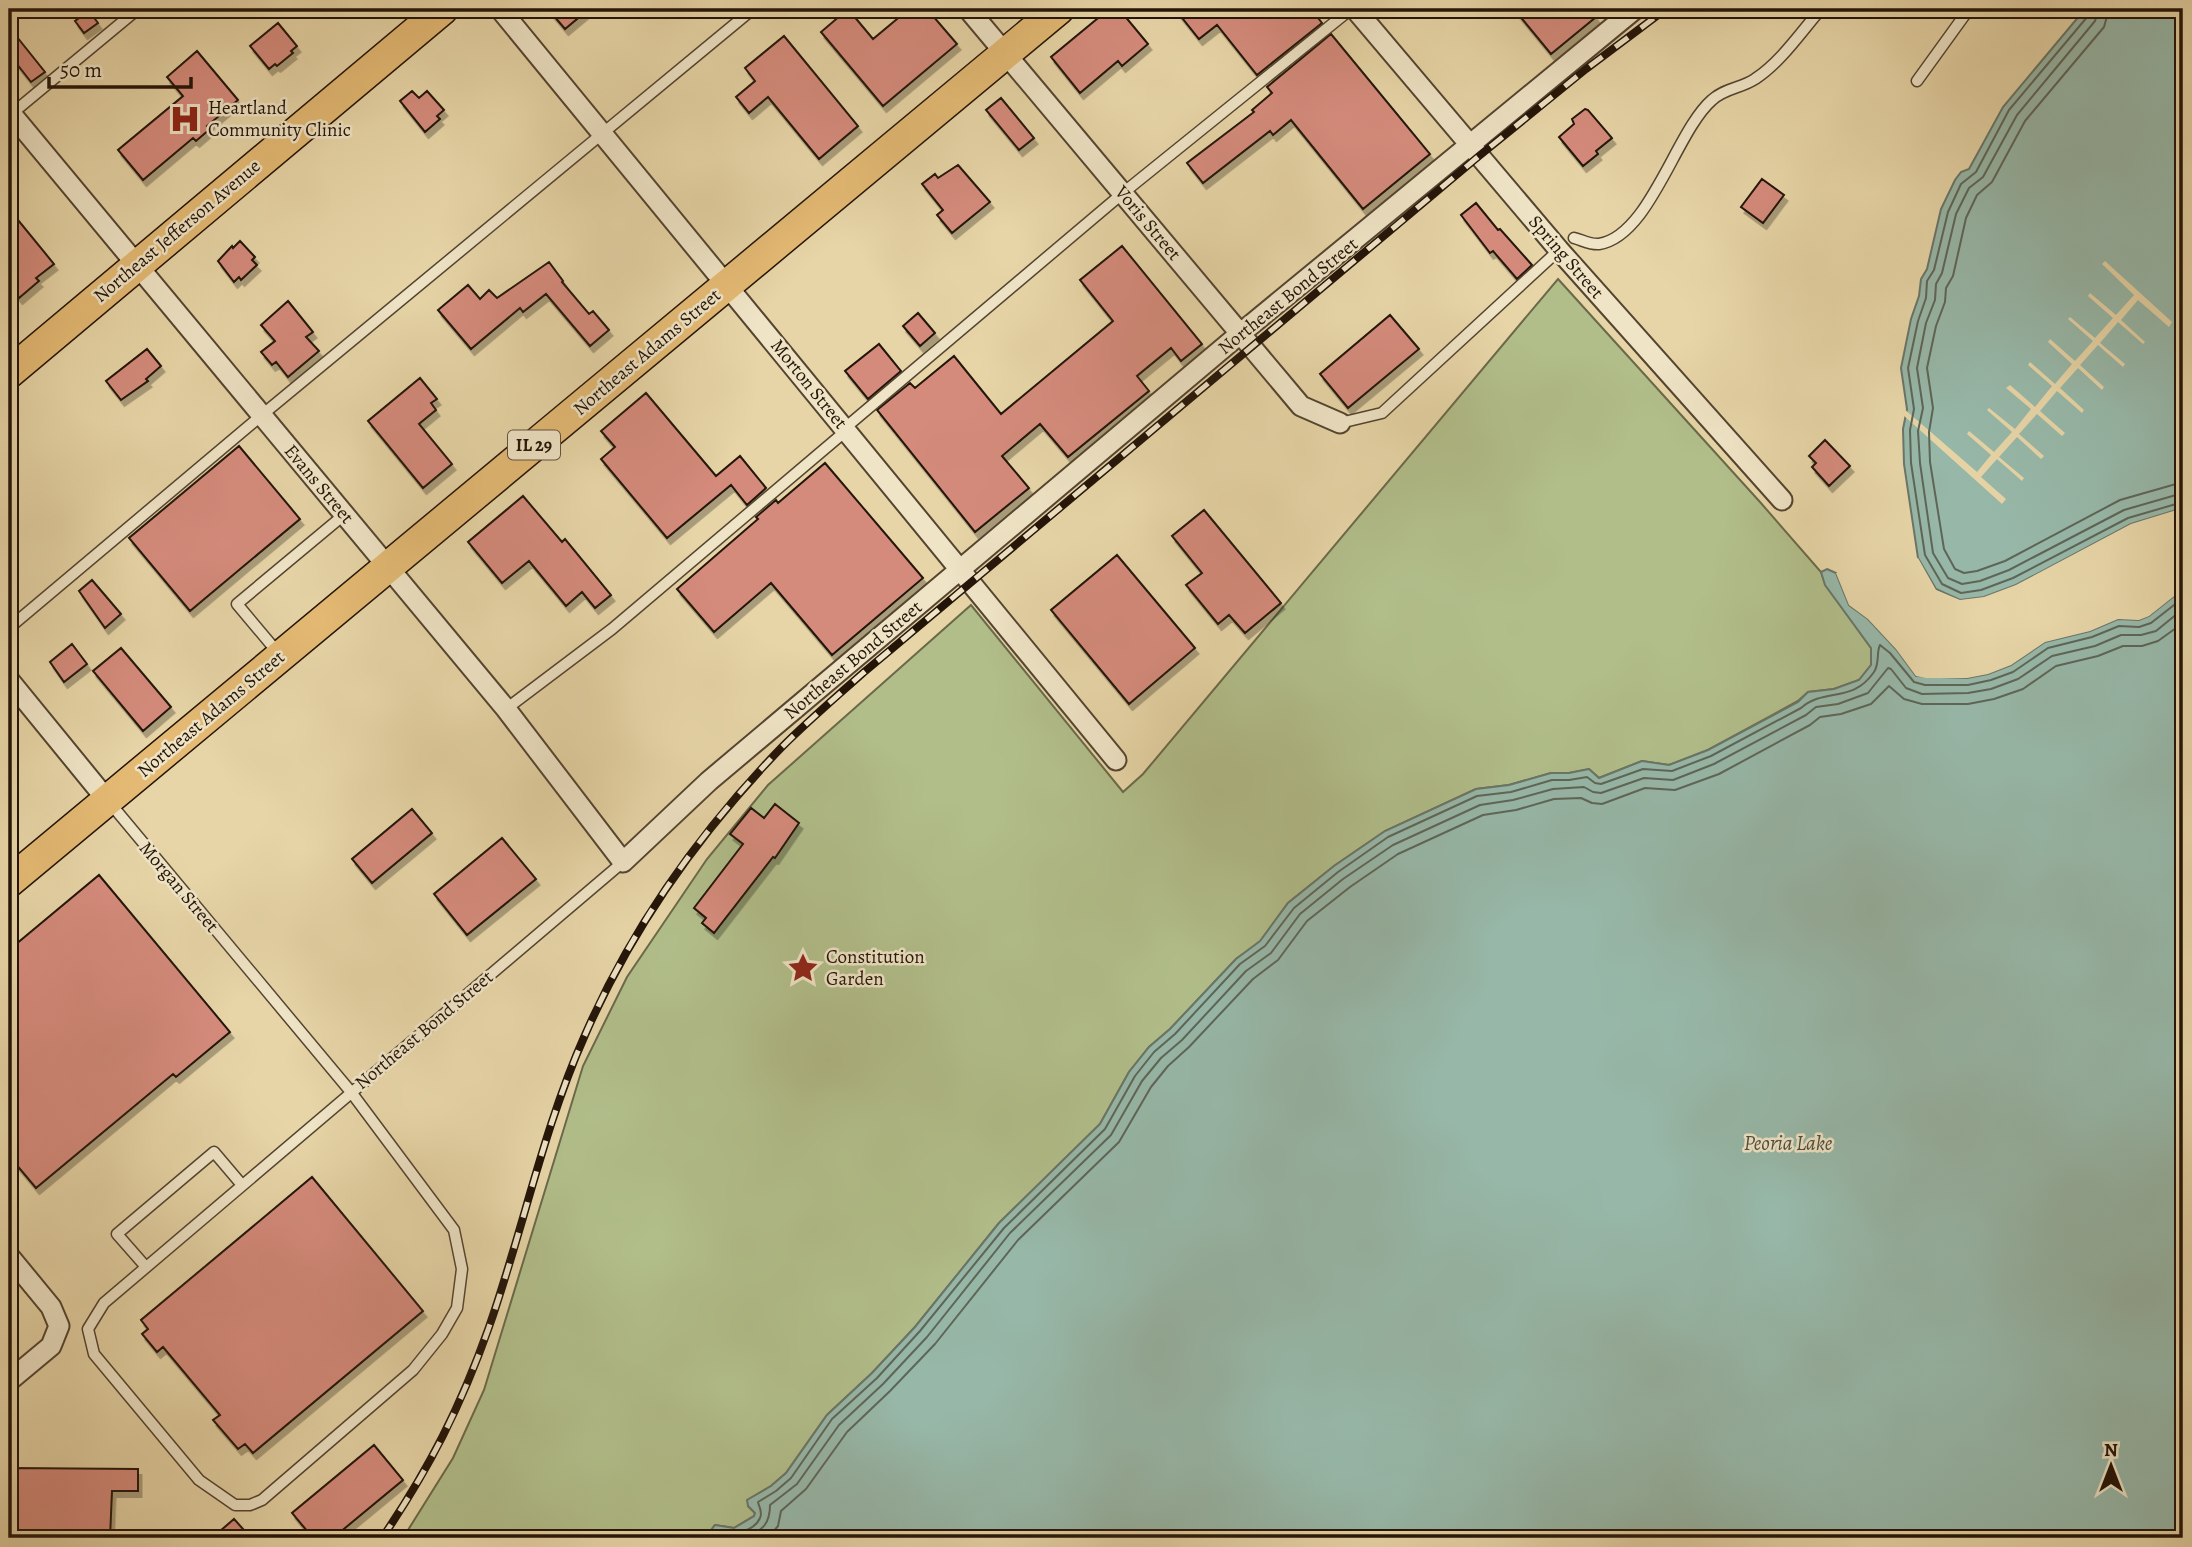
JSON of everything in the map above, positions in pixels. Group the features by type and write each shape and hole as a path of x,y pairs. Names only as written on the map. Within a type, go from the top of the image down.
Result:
{"main road":[{"name":"Northeast Jefferson Avenue","path":"9,373 443,9"},
{"name":"Northeast Adams Street","path":"9,882 1059,9"}],"street":[{"name":"Morton Street","path":"500,9 1116,760"},
{"name":"Voris Street","path":"968,9 1301,406 1340,423"},
{"name":"Spring Street","path":"1353,9 1470,146 1566,244 1782,500"},
{"name":"Northeast Bond Street","path":"623,862 709,781 1241,334 1635,9"},
{"name":"Evans Street","path":"10,114 506,709 623,862"},
{"name":"Morgan Street","path":"9,680 107,800"},
{"path":"9,1256 51,1307 59,1326 51,1346 9,1381"}],"lane":[{"path":"10,114 138,9"},
{"path":"9,628 753,9"},
{"path":"506,709 612,629 1123,193 1353,9"},
{"path":"1340,423 1382,414 1566,244 1596,244 1608,241 1630,225 1650,200 1696,118 1713,99 1732,87 1754,80 1821,9"},
{"path":"1917,81 1969,9"},
{"path":"281,656 237,604 345,514"},
{"name":"Morgan Street","path":"88,1329 94,1354 199,1480 235,1505 250,1505 262,1500 413,1370 442,1334 457,1308 462,1269 454,1230 351,1092 107,800"},
{"name":"Northeast Bond Street","path":"88,1329 104,1303 623,862"},
{"path":"146,1268 117,1234 214,1152 242,1185"}],"green space":[{"path":"1558,279 1821,572 1826,585 1871,648 1871,665 1859,680 1834,689 1808,692 1798,701 1708,750 1669,765 1642,761 1599,778 1589,769 1551,773 1509,785 1476,789 1385,831 1334,866 1288,903 1260,942 1236,959 1170,1029 1149,1047 1129,1072 1100,1124 999,1223 915,1327 872,1373 827,1415 786,1473 748,1500 748,1506 755,1513 754,1516 734,1528 715,1525 705,1538 403,1538 453,1458 484,1390 583,1066 627,977 707,859 768,785 971,605 1123,792 1143,774"}],"water":[{"path":"2085,9 2183,9 2183,508 2131,524 2016,585 1984,597 1960,600 1936,589 1918,558 1904,464 1903,429 1907,409 1901,368 1911,319 1919,296 1921,279 1927,269 1941,209 1955,180 1961,172 1969,169 2003,107"},
{"name":"Peoria Lake","path":"1827,569 1836,573 1849,605 1868,619 1916,676 1967,678 1988,674 2011,665 2045,642 2090,631 2118,619 2139,620 2149,616 2183,589 2183,1538 705,1538 715,1525 734,1528 754,1516 755,1513 748,1506 747,1500 771,1486 786,1473 827,1415 872,1373 915,1327 999,1223 1100,1124 1129,1072 1149,1047 1170,1029 1236,959 1260,941 1288,903 1334,866 1385,831 1476,789 1509,785 1551,773 1589,769 1599,778 1642,761 1669,765 1708,750 1798,702 1808,692 1834,689 1859,680 1871,665 1871,648 1825,585 1821,572"}],"pier":[{"path":"2105,261 2172,322 2169,327 2138,300 2121,320 2145,342 2143,344 2118,322 2100,343 2125,364 2123,367 2098,345 2080,365 2104,387 2102,390 2078,368 2060,388 2084,410 2082,413 2057,391 2040,411 2065,433 2062,436 2037,414 2019,434 2044,456 2041,459 2017,437 1999,457 2024,478 2022,481 1997,459 1981,477 2006,499 2002,504 1902,414 1903,408 1977,472 1991,455 1967,434 1969,431 1994,452 2012,432 1987,410 1989,408 2015,429 2031,409 2006,388 2010,385 2035,407 2052,386 2028,365 2030,362 2055,384 2072,364 2048,342 2050,339 2075,361 2093,341 2068,319 2070,317 2095,338 2113,318 2088,296 2090,293 2116,315 2134,295 2102,264"},
{"path":"2183,508 2183,511 2132,527 2017,588 1984,600 1960,604 1934,593 1915,559 1918,558 1936,590 1960,600 1984,597 2016,585 2131,524"},
{"path":"1836,573 1839,573 1852,602 1871,617 1919,673 1926,675 1967,674 1987,670 2009,662 2044,639 2118,616 2147,613 2181,586 2183,589 2149,616 2139,620 2118,619 2090,631 2045,642 2011,665 1988,674 1967,678 1926,678 1916,676 1868,619 1849,605"}],"building":[{"path":"548,9 589,9 565,29"},
{"path":"848,9 873,39 909,9 927,9 957,44 883,106 821,32"},
{"path":"1109,9 1119,9 1148,44 1122,66 1118,61 1080,93 1051,57"},
{"path":"1175,9 1250,9 1255,15 1263,9 1311,9 1322,23 1257,75 1217,25 1199,39"},
{"path":"1514,9 1590,9 1596,17 1551,54"},
{"path":"89,11 98,23 84,33 75,21"},
{"path":"278,23 297,46 291,51 293,53 269,69 250,46"},
{"path":"9,27 45,72 31,82 9,54"},
{"path":"1331,34 1430,154 1363,209 1291,120 1273,135 1270,131 1203,183 1187,163 1254,112 1252,110 1272,93 1267,87"},
{"path":"784,36 858,126 819,159 768,97 749,113 736,97 755,81 745,68"},
{"name":"Heartland Community Clinic","path":"197,51 238,100 207,126 210,129 196,141 193,138 143,180 118,150 183,96 167,77"},
{"path":"412,91 419,98 427,91 444,110 437,116 440,119 425,132 400,101"},
{"path":"1001,98 1034,138 1019,150 986,110"},
{"path":"1585,109 1612,138 1583,166 1559,137 1574,124 1572,119"},
{"path":"958,165 990,202 952,233 937,215 943,210 922,184 935,174 938,178"},
{"path":"1762,179 1784,195 1763,223 1741,207"},
{"path":"1476,203 1532,265 1517,279 1493,251 1490,253 1461,215"},
{"path":"9,209 54,264 36,278 39,281 19,298 9,286"},
{"path":"240,241 255,257 252,260 257,265 241,280 239,277 234,282 218,261"},
{"path":"1122,246 1202,344 1181,361 1171,348 1137,376 1149,391 1068,457 1040,424 1002,456 1029,488 975,532 877,410 910,383 915,388 954,356 1001,414 1113,321 1080,280"},
{"path":"549,262 589,314 593,311 609,330 590,346 546,294 523,312 520,308 471,349 438,310 468,285 480,299 489,290 497,298"},
{"path":"288,301 313,332 306,337 319,351 288,377 276,362 272,365 261,352 275,341 261,325"},
{"path":"918,313 935,333 920,346 903,326"},
{"path":"1390,315 1419,349 1348,408 1320,374"},
{"path":"879,344 901,371 868,399 845,371"},
{"path":"147,349 161,366 146,379 148,381 121,400 106,381"},
{"path":"420,378 437,399 431,403 436,410 419,424 452,464 423,488 368,421"},
{"path":"646,393 716,476 740,456 766,488 747,505 731,485 667,538 601,459 615,447 601,431"},
{"path":"1825,440 1850,466 1829,486 1812,467 1816,463 1809,456"},
{"path":"239,446 300,519 190,611 129,538"},
{"path":"825,463 923,578 832,655 771,583 714,632 677,589 758,519 756,517 776,500 778,503"},
{"path":"523,496 562,542 565,539 611,595 595,608 582,592 566,606 529,561 502,583 468,542"},
{"path":"1204,510 1281,603 1245,633 1229,615 1218,624 1186,585 1202,573 1172,536"},
{"path":"1117,555 1195,648 1129,704 1051,610"},
{"path":"92,580 121,614 105,628 79,591"},
{"path":"72,644 87,664 64,682 50,662"},
{"path":"121,648 171,707 143,731 93,671"},
{"path":"775,804 799,823 775,858 773,857 714,933 702,923 706,918 694,908 743,844 730,834 751,808 764,818"},
{"path":"412,809 432,833 372,883 352,859"},
{"path":"502,838 536,879 467,935 434,894"},
{"path":"99,875 230,1032 176,1077 173,1074 36,1188 9,1156 9,950"},
{"path":"312,1177 423,1311 253,1453 245,1444 238,1449 213,1420 220,1415 163,1347 157,1352 142,1334 148,1329 141,1320"},
{"path":"374,1445 403,1480 333,1538 313,1538 292,1513"},
{"path":"9,1468 138,1469 138,1491 112,1491 110,1538 9,1538"},
{"path":"234,1519 244,1530 239,1538 212,1538"}],"railway":[{"path":"382,1538 429,1462 467,1384 489,1327 557,1107 585,1035 646,919 722,814 781,748 863,673 1479,156 1586,69 1666,9"}],"place":[{"name":"Heartland Community Clinic","path":"185,119"},
{"name":"Constitution Garden","path":"803,968"}]}
